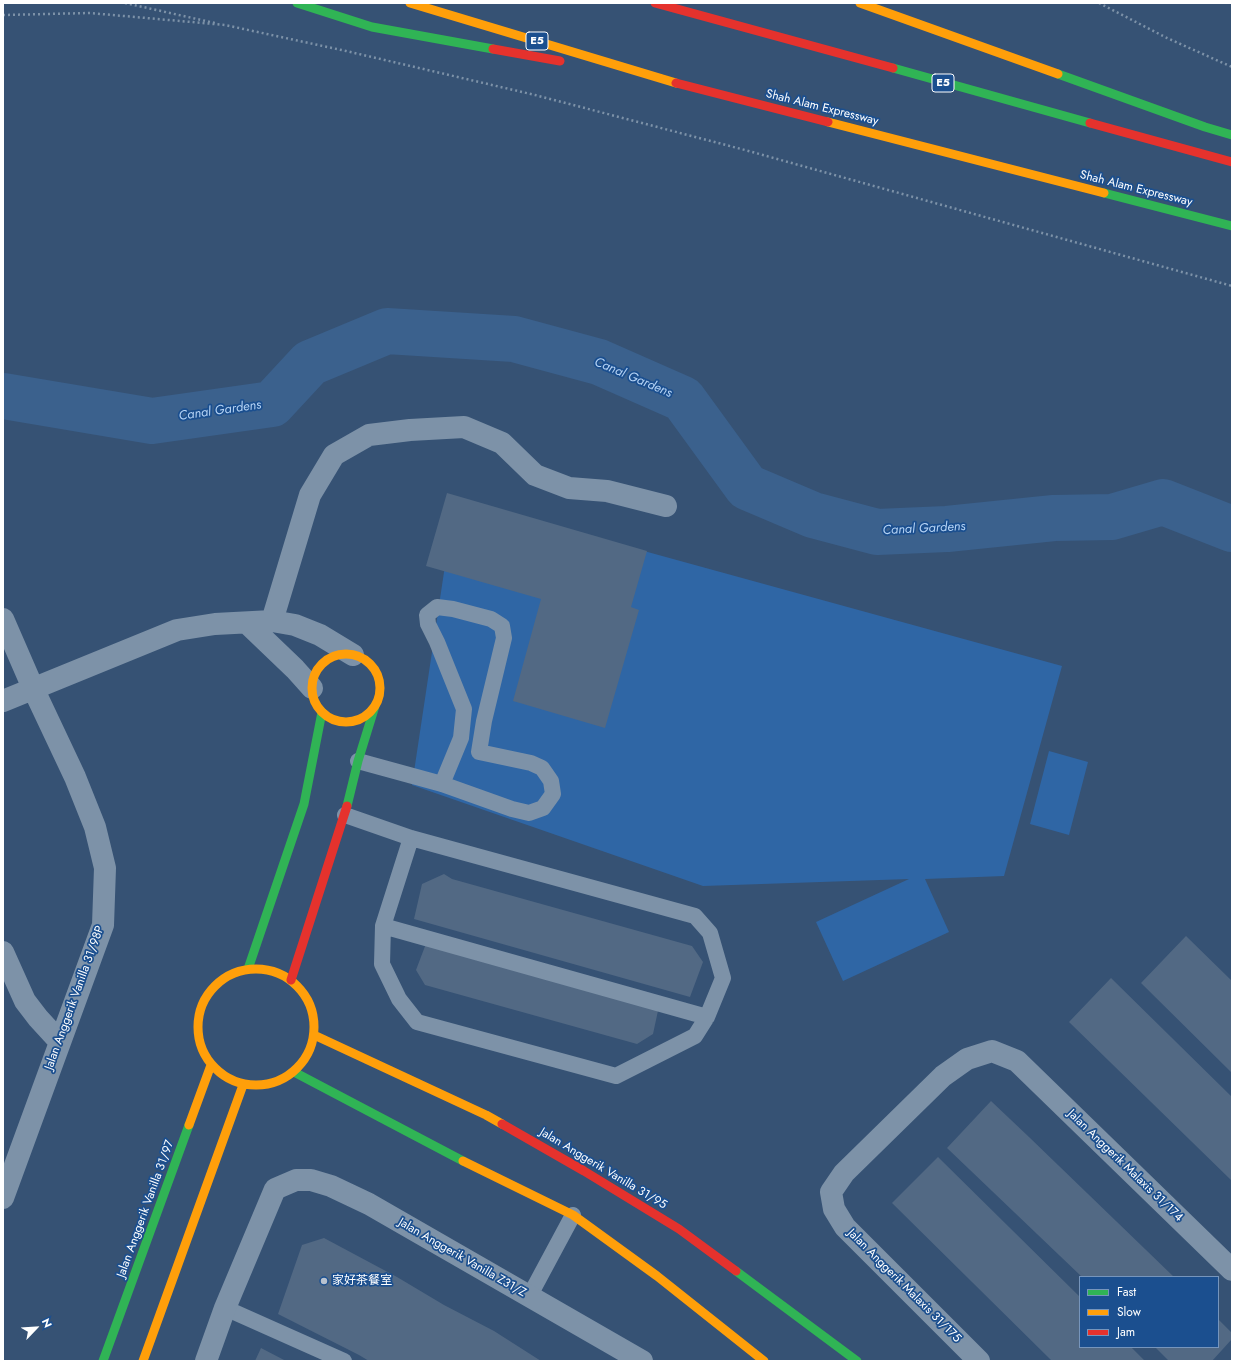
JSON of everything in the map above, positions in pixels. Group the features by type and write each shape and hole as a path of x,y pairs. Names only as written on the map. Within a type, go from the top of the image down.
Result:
{"main road":[{"path":"296,3 372,27 572,63"},
{"name":"Shah Alam Expressway","path":"410,3 664,80 1232,226"},
{"name":"E5","path":"655,3 1232,162"},
{"path":"860,3 1232,136"},
{"path":"587,66 664,80"},
{"path":"291,980 345,815 358,761 379,696 380,685 377,674 371,665 362,658 353,654 340,654 330,658 320,665 314,676 312,688 313,697 316,705 330,718 340,722 350,722 360,719 368,714 375,706"},
{"path":"248,969 304,804 322,712"},
{"path":"248,969 263,969 278,973 291,980 302,991 310,1004 314,1020 314,1035 311,1049 304,1062 294,1072 279,1082 261,1086 243,1085 231,1081 220,1074 211,1065 202,1050 198,1032 199,1014 205,998 216,984 231,974 248,969"},
{"name":"Jalan Anggerik Vanilla 31/95","path":"314,1035 486,1115 584,1171 680,1229 857,1361"},
{"name":"Jalan Anggerik Vanilla 31/97","path":"103,1361 211,1065"},
{"path":"294,1072 451,1155 573,1215 657,1276 764,1361"},
{"path":"143,1361 243,1085"}],"street":[{"path":"272,621 310,495 334,455 369,435 410,430 464,427 502,443 535,475 569,488 607,491 666,506"},
{"name":"Jalan Anggerik Vanilla 31/98P","path":"3,619 33,688 76,777 95,826 105,868 103,925 81,989 3,1198"},
{"path":"3,701 177,630 215,624 272,621 295,625 320,635 353,654"},
{"path":"247,623 295,669 312,688"},
{"path":"3,952 25,1001 60,1042"},
{"name":"Jalan Anggerik Malaxis 31/175","path":"979,1361 845,1227 834,1209 831,1192 844,1173 943,1076 967,1059 992,1051 1017,1061"},
{"name":"Jalan Anggerik Malaxis 31/174","path":"1017,1061 1232,1270"},
{"name":"Jalan Anggerik Vanilla Z31/Z","path":"225,1308 275,1189 296,1180 312,1180 331,1186 369,1204 642,1361"},
{"path":"206,1361 225,1308"}],"lane":[{"path":"442,784 461,738 464,709 437,642 428,624 427,615 437,607 453,609 491,619 502,626 504,638 484,721 479,752"},
{"path":"358,761 442,784 512,809 529,813 543,808 553,794 551,781 542,768 458,746"},
{"path":"345,815 411,838 695,916 710,933 723,978 707,1017 695,1036 616,1076 417,1022 399,998 382,964 383,926 411,838"},
{"path":"383,926 707,1017"},
{"path":"529,1297 573,1215"},
{"path":"225,1308 344,1361"}],"path":[{"path":"125,3 535,95 745,150 1232,286"},
{"path":"1099,3 1167,38 1232,67"},
{"path":"3,15 90,13 225,26"}],"shaded area":[{"path":"455,499 1062,666 1004,876 925,879 949,932 843,981 816,922 909,879 703,886 412,785"},
{"path":"1049,751 1088,762 1069,835 1030,824"}],"building":[{"path":"447,493 647,551 631,607 639,610 605,728 513,701 541,599 426,566"},
{"path":"444,874 452,879 692,946 703,962 690,997 414,919 422,884"},
{"path":"1186,936 1232,981 1232,1073 1141,983"},
{"path":"427,941 659,1006 653,1034 637,1044 425,985 416,970"},
{"path":"1111,978 1232,1097 1232,1181 1069,1022"},
{"path":"991,1101 1173,1276 1081,1276 947,1148"},
{"path":"938,1157 1079,1296 1079,1348 1132,1348 1145,1361 1052,1361 892,1203"},
{"path":"324,1238 494,1331 541,1361 369,1361 278,1314 302,1245"},
{"path":"1219,1320 1232,1333 1232,1339 1212,1361 1169,1361 1156,1348 1219,1348"},
{"path":"261,1348 286,1361 255,1361"}],"waterway":[{"name":"Canal Gardens","path":"3,396 152,421 272,404 310,363 387,331 514,339 599,362 683,399 747,487 813,515 877,532 947,529 1054,518 1112,517 1163,502 1232,529"}],"traffic: fast":[{"path":"297,3 372,27 493,49"},
{"path":"893,68 1090,123"},
{"path":"1058,74 1205,127 1232,135"},
{"path":"1104,193 1232,226"},
{"path":"347,806 358,761 375,706"},
{"path":"248,969 304,804 322,712"},
{"path":"294,1072 463,1161"},
{"path":"103,1361 189,1125"},
{"path":"736,1271 857,1361"}],"traffic: slow":[{"path":"410,3 676,83"},
{"path":"860,3 1058,74"},
{"path":"828,122 1104,193"},
{"path":"346,654 359,657 370,664 377,675 380,688 377,701 370,712 359,719 346,722 333,719 322,712 315,701 312,688 315,675 322,664 333,657 346,654"},
{"path":"256,969 278,973 288,978 297,986 305,995 310,1005 314,1027 310,1049 305,1059 297,1068 288,1076 278,1081 256,1085 234,1081 224,1076 215,1068 207,1059 202,1049 198,1027 202,1005 207,995 215,986 224,978 234,973 256,969"},
{"path":"314,1035 486,1115 502,1124"},
{"path":"189,1125 211,1065"},
{"path":"143,1361 243,1085"},
{"path":"463,1161 573,1215 657,1276 764,1361"}],"traffic: jam":[{"path":"655,3 893,68"},
{"path":"493,49 560,61"},
{"path":"676,83 828,122"},
{"path":"1090,123 1232,162"},
{"path":"291,980 347,806"},
{"path":"502,1124 584,1171 679,1229 736,1271"}],"place":[{"name":"家好茶餐室","path":"324,1281"}]}
